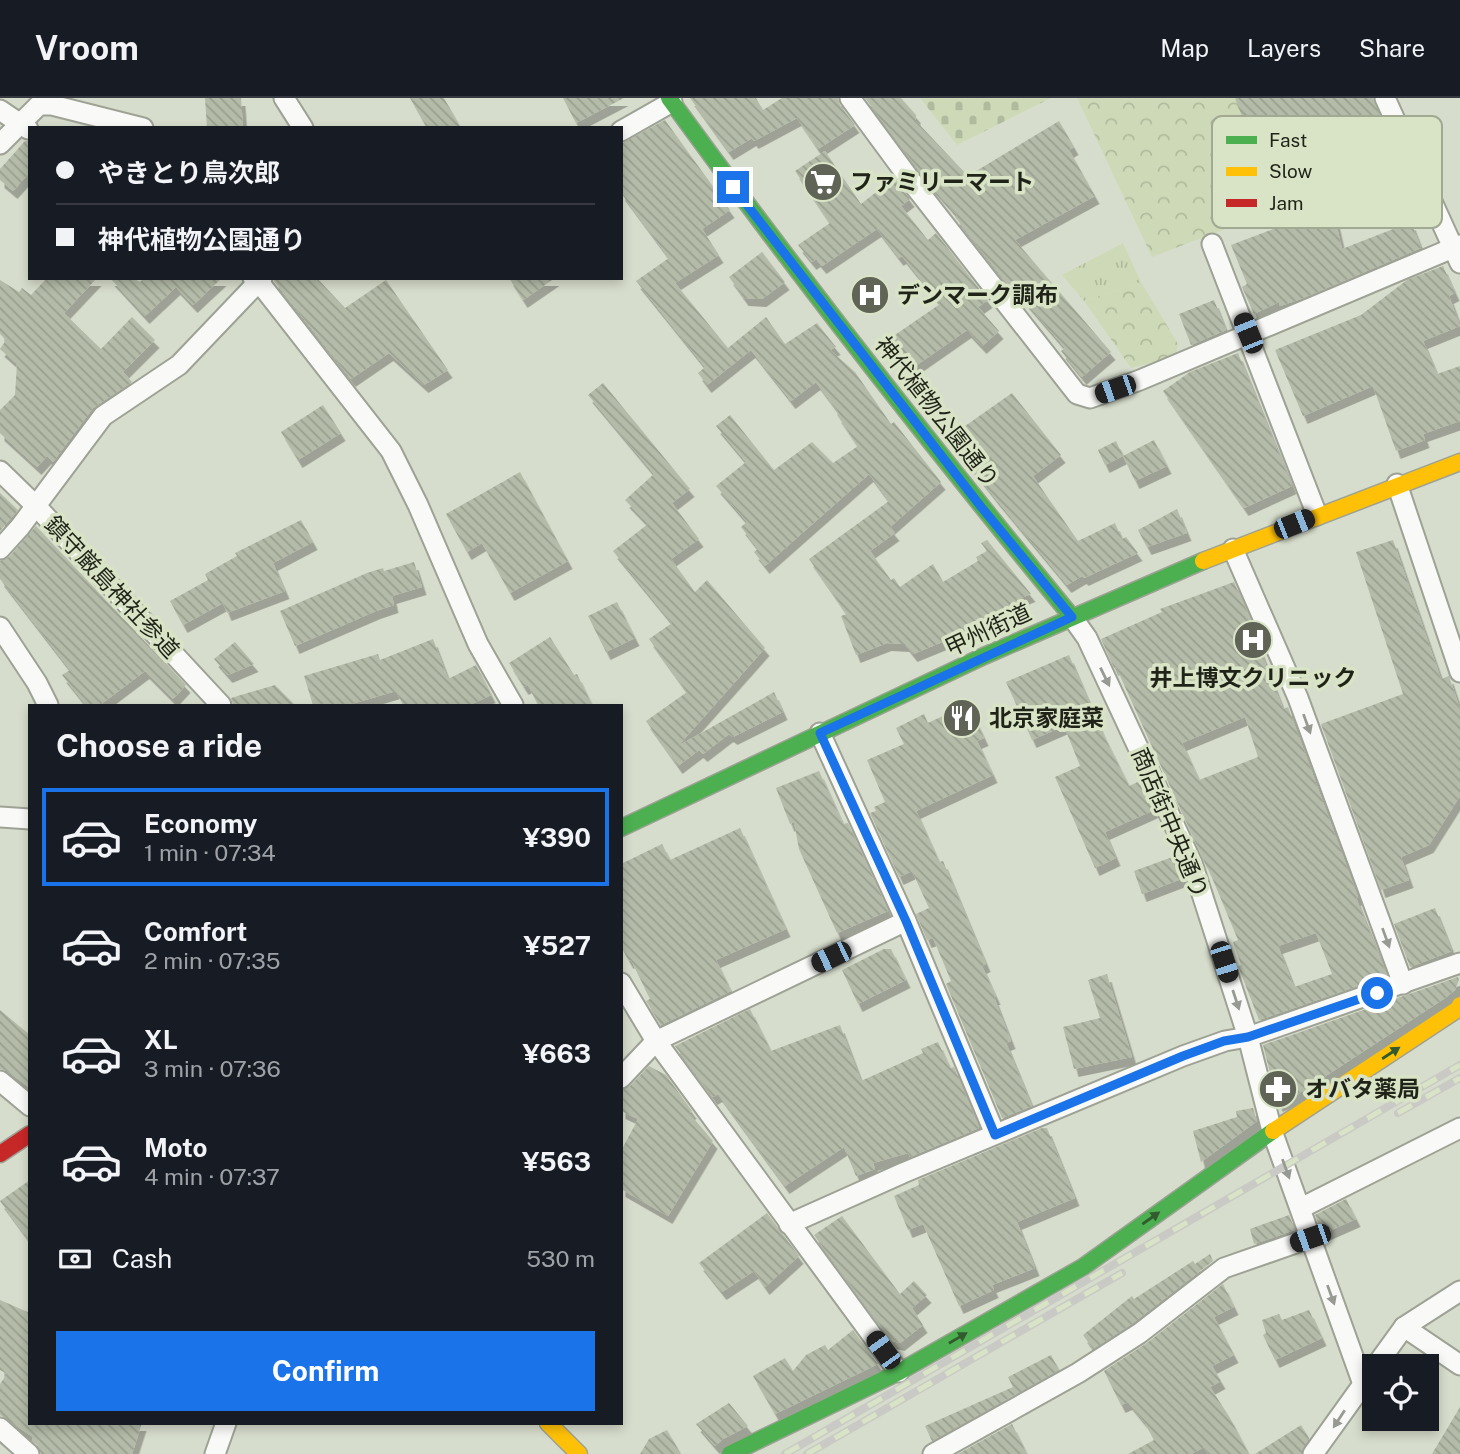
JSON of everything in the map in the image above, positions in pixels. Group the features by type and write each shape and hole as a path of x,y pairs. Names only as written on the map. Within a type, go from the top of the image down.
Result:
{"main road":[{"name":"神代植物公園通り","path":"670,100 749,208 982,508 1072,617"},
{"name":"甲州街道","path":"623,827 1072,617 1317,515 1460,462"},
{"path":"730,1454 899,1372 1083,1267 1272,1131 1460,1006"},
{"path":"0,1154 28,1135"},
{"path":"550,1425 579,1454"}],"street":[{"path":"284,98 302,126"},
{"path":"850,98 920,193 1077,394 1090,398 1140,380 1248,333 1458,252 1442,218"},
{"path":"1385,98 1394,116"},
{"path":"623,130 670,100"},
{"path":"0,144 25,127 39,105 52,105 136,126"},
{"path":"0,110 25,127"},
{"path":"1212,244 1317,515"},
{"path":"0,549 36,506 103,415 179,365 258,280 391,451 407,479 478,644 512,704"},
{"name":"鎮守厳島神社参道","path":"0,471 36,506 220,704"},
{"path":"1397,484 1460,672"},
{"path":"1233,549 1298,698 1403,984"},
{"name":"商店街中央通り","path":"1072,617 1087,638 1192,863 1248,1037 1272,1131 1310,1238 1362,1354"},
{"path":"0,626 48,704"},
{"path":"820,733 906,921 995,1135"},
{"path":"0,817 28,819"},
{"path":"623,1077 656,1041 906,921"},
{"path":"789,1224 1183,1056 1224,1041 1248,1037 1460,963"},
{"path":"623,986 656,1041 899,1372"},
{"path":"0,1082 28,1104"},
{"path":"1301,1208 1460,1128"},
{"path":"933,1454 1078,1373 1140,1333 1224,1268 1310,1238"},
{"path":"1385,1354 1404,1327 1460,1291"},
{"path":"1404,1327 1460,1364"},
{"path":"1313,1454 1362,1386"},
{"path":"215,1454 225,1425"},
{"path":"0,1428 29,1454"}],"green space":[{"path":"920,98 1051,98 957,145"},
{"path":"1077,98 1293,98 1300,116 1212,116 1212,228 1228,228 1152,257"},
{"path":"1123,243 1141,282 1084,301 1062,275"},
{"path":"1141,282 1178,344 1176,353 1162,360 1131,368 1084,301"}],"building":[{"path":"205,98 241,98 243,126 207,126"},
{"path":"410,98 444,98 460,126 426,126"},
{"path":"563,98 624,98 576,123"},
{"path":"690,98 756,98 763,110 782,98 838,98 855,125 818,149 797,118 754,141 752,138 729,152"},
{"path":"865,98 901,98 916,115 916,121 968,176 1059,121 1074,147 1069,150 1095,196 1015,240 1111,352 1082,377 1061,351 1065,348 1010,284 1008,285"},
{"path":"1235,98 1373,98 1380,116 1242,116"},
{"path":"665,120 730,210 702,229 719,255 675,283 728,348 766,317 785,344 817,323 836,347 830,350 855,372 891,424 894,422 941,482 890,527 895,533 870,551 891,580 894,578 900,587 933,564 943,582 978,561 976,557 987,551 981,543 987,540 1031,594 1016,600 1014,608 1000,617 997,614 974,629 913,654 905,644 887,643 856,655 841,616 847,614 809,559 889,501 869,474 765,566 754,552 758,549 741,527 747,522 716,486 746,462 716,426 730,415 774,470 812,442 833,463 858,446 837,415 839,413 816,382 791,401 751,350 707,385 698,373 705,367 636,281 669,258 623,196 623,143"},
{"path":"25,141 28,141 28,174 13,191 0,180 0,169"},
{"path":"825,151 861,204 894,178 910,199 901,206 928,240 936,233 988,300 978,307 999,331 982,346 967,330 914,367 892,337 940,304 877,229 822,266 816,259 812,262 798,245 830,223 795,171"},
{"path":"1276,228 1337,228 1342,249 1396,228 1413,228 1421,248 1301,299 1280,306 1279,302 1254,314 1242,287 1247,284 1231,245"},
{"path":"762,252 785,282 762,299 744,298 729,277"},
{"path":"1443,266 1455,293 1449,296 1460,326 1423,341 1437,374 1460,366 1460,421 1423,434 1425,440 1396,451 1373,386 1303,416 1275,350 1361,315 1407,280"},
{"path":"0,280 19,292 22,288 31,295 45,280 95,280 64,313 101,349 132,317 155,340 123,372 132,382 93,408 53,462 47,456 37,467 0,433 0,410 15,395 17,364 0,349 6,340 0,334"},
{"path":"112,280 220,280 193,305 176,287 145,316"},
{"path":"319,280 345,308 386,280 448,370 424,385 389,353 351,379 274,281"},
{"path":"510,280 552,280 523,300"},
{"path":"1214,300 1226,330 1191,345 1179,314"},
{"path":"1238,353 1292,486 1244,508 1163,391 1190,372"},
{"path":"603,383 690,489 672,503 699,539 671,559 695,592 707,580 765,648 678,746 774,692 783,712 733,737 729,734 703,754 699,750 678,766 646,721 687,692 649,639 672,623 613,551 648,524 625,500 654,474 588,395"},
{"path":"1012,393 1061,455 1033,476 1078,541 1115,523 1122,539 1126,537 1138,553 1067,585 995,498 948,438"},
{"path":"323,405 341,433 298,460 281,432"},
{"path":"1154,440 1167,466 1135,481 1123,456"},
{"path":"1116,441 1123,456 1105,465 1098,450"},
{"path":"520,472 568,561 510,593 482,543 467,552 446,514"},
{"path":"0,493 18,510 0,531"},
{"path":"1177,509 1187,533 1147,547 1138,530"},
{"path":"301,520 313,542 273,563 285,591 227,613 223,603 183,625 170,601 208,580 205,574 237,556 235,553"},
{"path":"36,526 186,685 173,699 145,671 101,704 85,704 62,675 70,670 0,579 0,561 9,557"},
{"path":"1393,540 1441,679 1449,676 1460,709 1460,796 1429,845 1401,857 1409,880 1381,890 1321,724 1403,694 1356,552"},
{"path":"414,562 422,587 392,596 394,605 295,646 280,611 367,573"},
{"path":"1234,582 1261,643 1258,644 1283,709 1288,707 1358,897 1356,898 1387,976 1259,1020 1238,966 1241,965 1233,942 1238,940 1208,868 1101,639 1162,612 1160,609","holes":["1245,717 1258,757 1199,780 1182,743","1316,933 1332,974 1294,987 1278,946"]},
{"path":"617,602 635,638 606,652 588,616"},
{"path":"550,637 574,675 577,674 592,704 538,704 528,685 524,687 509,663"},
{"path":"433,639 448,679 476,665 491,695 472,704 402,704 396,691 351,704 313,704 304,676 378,654 380,660"},
{"path":"235,642 254,664 228,675 214,659"},
{"path":"1069,655 1101,730 1129,786 1140,781 1154,810 1105,832 1116,858 1095,868 1055,777 1080,766 1064,726 1032,740 1006,682"},
{"path":"275,685 294,704 233,704 231,698"},
{"path":"968,704 984,738 977,741 993,775 916,811 939,862 943,861 986,964 982,966 1011,1041 1006,1043 1032,1106 1002,1118 946,984 951,981 933,938 927,940 916,914 929,908 912,871 899,877 870,813 876,811 874,807 885,802 867,760 904,744 896,728 924,714 928,723"},
{"path":"819,771 843,824 848,823 888,911 837,933 799,849 794,822 790,824 776,788"},
{"path":"740,828 786,929 716,960 731,991 661,1025 646,1001 650,999 631,960 629,961 623,950 623,863 662,844 670,860"},
{"path":"1175,856 1184,878 1142,894 1134,871"},
{"path":"1435,908 1452,951 1410,967 1394,924"},
{"path":"884,949 891,949 906,980 858,1004 842,970"},
{"path":"1107,974 1132,1057 1074,1069 1063,1027 1100,1018 1088,980"},
{"path":"1458,977 1455,990 1445,998 1292,1098 1278,1104 1263,1045"},
{"path":"750,1009 771,1051 840,1025 861,1081 923,1053 921,1049 938,1042 950,1068 954,1067 979,1128 910,1157 908,1153 873,1163 875,1169 856,1176 844,1147 785,1186 718,1094 713,1097 675,1046"},
{"path":"0,1010 28,1033 28,1087 0,1069"},
{"path":"649,1066 666,1075 692,1111 689,1113 713,1141 668,1216 623,1190 623,1147 638,1119 623,1112 623,1089 630,1086"},
{"path":"1253,1108 1257,1121 1201,1162 1193,1131 1237,1117 1236,1111"},
{"path":"1047,1128 1075,1198 1017,1222 1035,1268 992,1285 994,1290 959,1306 923,1224 908,1230 894,1196 919,1185 918,1180"},
{"path":"28,1181 28,1239 0,1201"},
{"path":"1346,1199 1356,1219 1322,1234 1315,1215"},
{"path":"767,1213 799,1256 765,1287 754,1271 722,1292 699,1263"},
{"path":"1289,1215 1295,1230 1254,1244 1250,1229"},
{"path":"842,1216 900,1294 914,1281 927,1295 912,1308 923,1325 900,1343 892,1341 814,1235"},
{"path":"1210,1254 1213,1261 1133,1323 1093,1349 1083,1335 1132,1296 1134,1299 1193,1261 1195,1264"},
{"path":"1223,1284 1234,1307 1214,1317 1234,1355 1212,1366 1221,1381 1210,1387 1249,1454 1208,1454 1204,1447 1191,1454 1128,1454 1154,1440 1145,1423 1128,1402 1121,1405 1104,1371 1147,1343"},
{"path":"0,1300 28,1312 28,1425 141,1425 132,1454 41,1454 38,1445 32,1440 33,1437 0,1415 0,1384 7,1374 0,1370"},
{"path":"1309,1310 1322,1338 1275,1360 1263,1335 1266,1333 1262,1320 1279,1314 1282,1320"},
{"path":"853,1330 878,1364 775,1414 753,1376 785,1358 793,1371 806,1355 825,1345 828,1350"},
{"path":"1051,1355 1059,1370 932,1441 925,1426 1013,1387 1008,1377"},
{"path":"729,1403 748,1426 715,1446 696,1424"},
{"path":"1460,1407 1460,1454 1432,1454"},
{"path":"1012,1424 1027,1454 958,1454"},
{"path":"1301,1425 1309,1438 1301,1454 1255,1454"},
{"path":"667,1430 681,1454 640,1454 649,1439"}],"railway":[{"path":"785,1454 1460,1065"},
{"path":"1398,1113 1460,1078"},
{"path":"807,1454 1122,1273"}],"traffic: fast":[{"path":"669,98 867,360 1072,617"},
{"path":"623,827 984,656 1203,561"},
{"path":"730,1454 899,1372 1083,1267 1273,1131"}],"traffic: slow":[{"path":"1203,561 1460,462"},
{"path":"1273,1131 1458,1009 1460,1005"},
{"path":"550,1425 579,1454"}],"traffic: jam":[{"path":"0,1154 28,1135"}],"place":[{"name":"ファミリーマート","path":"823,182"},
{"name":"デンマーク調布","path":"870,295"},
{"name":"井上博文クリニック","path":"1253,640"},
{"name":"北京家庭菜","path":"962,718"},
{"name":"オバタ薬局","path":"1278,1089"}],"route":[{"path":"733,187 982,508 1072,617 820,733 906,921 995,1135 1183,1056 1377,993"}]}
